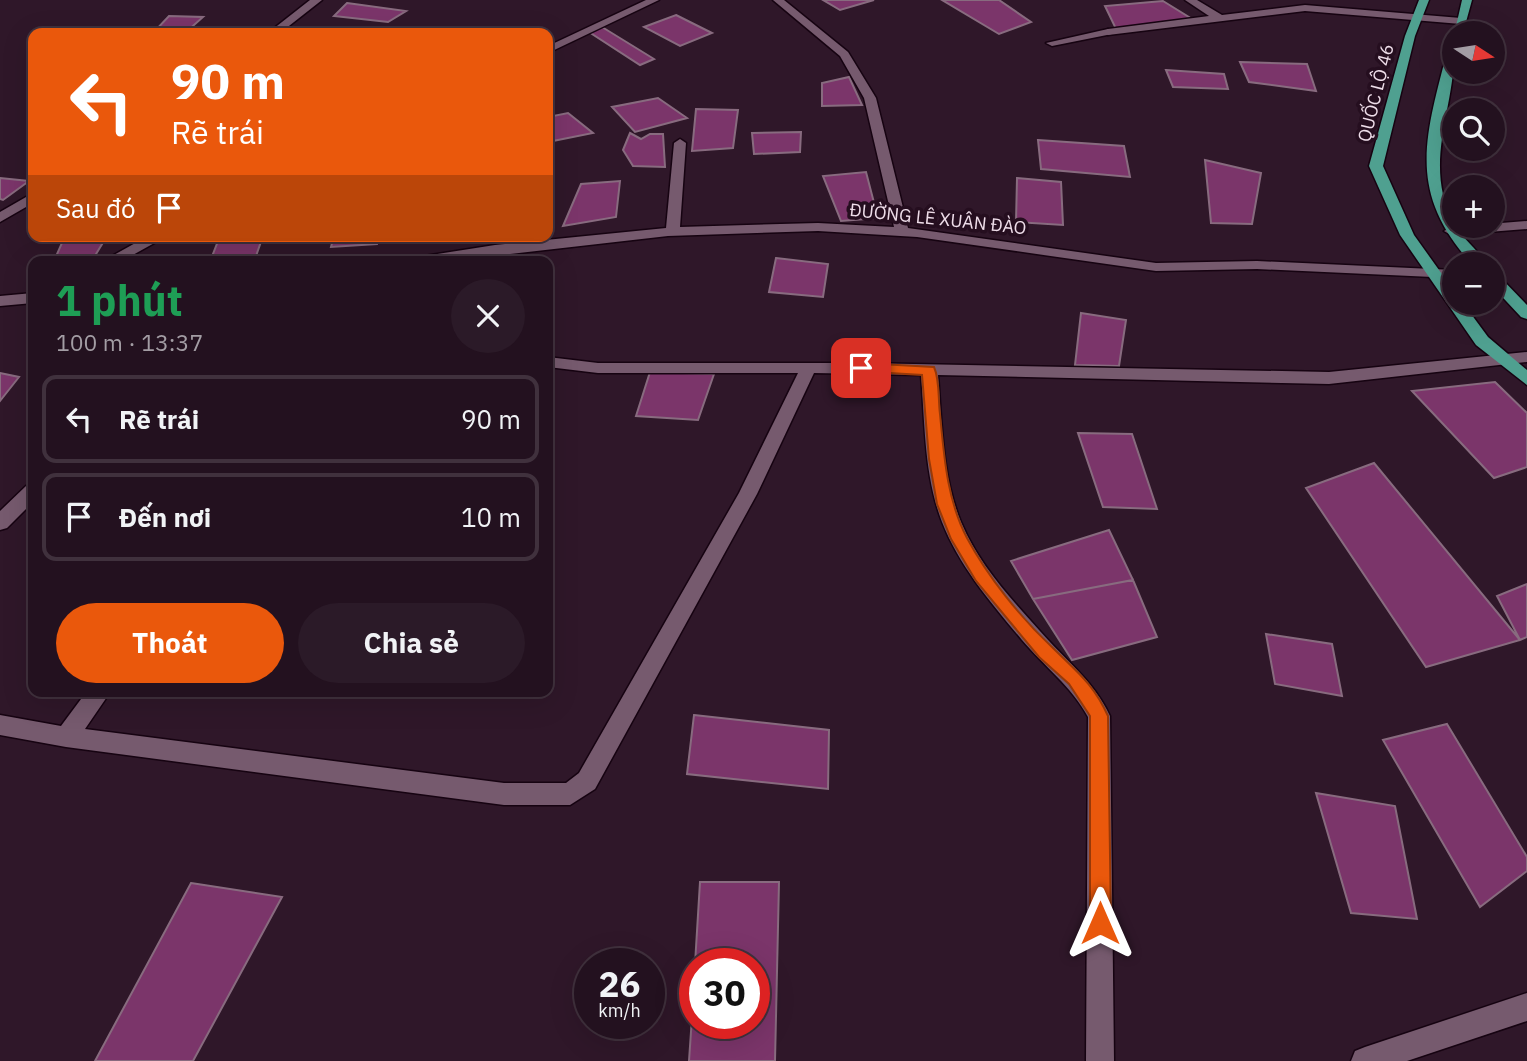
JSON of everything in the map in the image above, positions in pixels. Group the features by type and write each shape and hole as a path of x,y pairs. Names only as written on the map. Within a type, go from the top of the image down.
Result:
{"highway":[{"name":"QUỐC LỘ 46","path":"1424,0 1376,166 1407,235 1442,284"},
{"path":"1461,21 1467,0"},
{"path":"1442,209 1433,175 1434,132 1445,84"},
{"path":"1457,238 1469,252"},
{"path":"1505,291 1527,314"},
{"name":"QUỐC LỘ 46","path":"1464,315 1482,341 1527,379"}],"street":[{"path":"280,28 317,0"},
{"path":"553,48 654,0"},
{"path":"778,0 844,54 870,98 902,233"},
{"path":"1190,0 1221,19"},
{"path":"1052,43 1108,32 1305,8 1461,21"},
{"path":"673,232 680,143"},
{"path":"0,218 28,200"},
{"path":"1505,227 1527,225"},
{"name":"ĐƯỜNG LÊ XUÂN ĐÀO","path":"471,256 673,232 818,227 902,233 1156,267 1257,265 1442,273"},
{"path":"120,256 148,242"},
{"path":"1,302 28,299"},
{"path":"553,363 611,369 929,370 1329,379 1527,357"},
{"path":"0,725 66,737 504,794 570,793 587,781 748,495 808,369"},
{"path":"929,370 937,459 945,504 959,539 982,577 1045,652 1075,678 1090,696 1099,716 1100,1061"},
{"path":"0,523 28,496"},
{"path":"66,737 96,697"},
{"path":"1365,1061 1527,1007"}],"building":[{"path":"823,0 874,0 840,10"},
{"path":"942,0 999,0 1031,22 999,34"},
{"path":"1163,1 1192,19 1117,31 1105,6"},
{"path":"347,3 406,11 388,22 334,16"},
{"path":"676,15 712,33 680,46 644,27"},
{"path":"169,16 203,17 191,28 158,28"},
{"path":"602,27 654,59 640,65 589,32"},
{"path":"1240,62 1307,64 1316,91 1249,82"},
{"path":"1166,70 1224,74 1228,89 1173,87"},
{"path":"849,77 862,105 822,106 822,83"},
{"path":"658,98 687,118 635,132 612,107"},
{"path":"696,109 738,110 733,148 692,151"},
{"path":"568,113 593,133 553,141 553,116"},
{"path":"801,132 800,152 754,154 752,133"},
{"path":"630,133 641,139 650,134 663,134 665,167 633,166 623,150"},
{"path":"1038,140 1124,146 1130,177 1041,169"},
{"path":"1205,160 1261,173 1252,224 1211,223"},
{"path":"866,172 878,218 841,221 823,176"},
{"path":"0,178 28,181 3,200 0,199"},
{"path":"1017,178 1061,182 1063,225 1016,222"},
{"path":"620,181 616,217 563,226 581,184"},
{"path":"62,242 103,242 95,256 56,256"},
{"path":"218,242 261,242 256,256 212,256"},
{"path":"332,242 378,242 377,244 331,247"},
{"path":"776,258 828,264 823,297 769,292"},
{"path":"1081,313 1126,320 1119,366 1075,365"},
{"path":"650,372 714,374 698,420 636,416"},
{"path":"0,373 19,377 0,401"},
{"path":"1495,382 1527,413 1527,467 1494,478 1412,391"},
{"path":"1078,433 1132,434 1157,509 1103,507"},
{"path":"1374,463 1520,640 1426,667 1306,488"},
{"path":"1109,530 1133,580 1033,599 1011,561"},
{"path":"1133,580 1157,637 1072,660 1033,599"},
{"path":"1527,584 1527,637 1520,640 1497,596"},
{"path":"1266,634 1332,644 1342,696 1275,684"},
{"path":"694,715 829,730 828,789 687,774"},
{"path":"1447,724 1527,857 1527,871 1480,907 1383,740"},
{"path":"1316,793 1395,806 1417,919 1351,913"},
{"path":"700,882 779,882 775,1061 689,1061 690,1039 770,1039 770,948 696,948"},
{"path":"191,883 282,897 193,1061 95,1061"}],"route":[{"path":"861,368 929,370 937,459 945,504 959,539 982,577 1045,652 1075,678 1090,696 1099,716 1100,923"}]}
